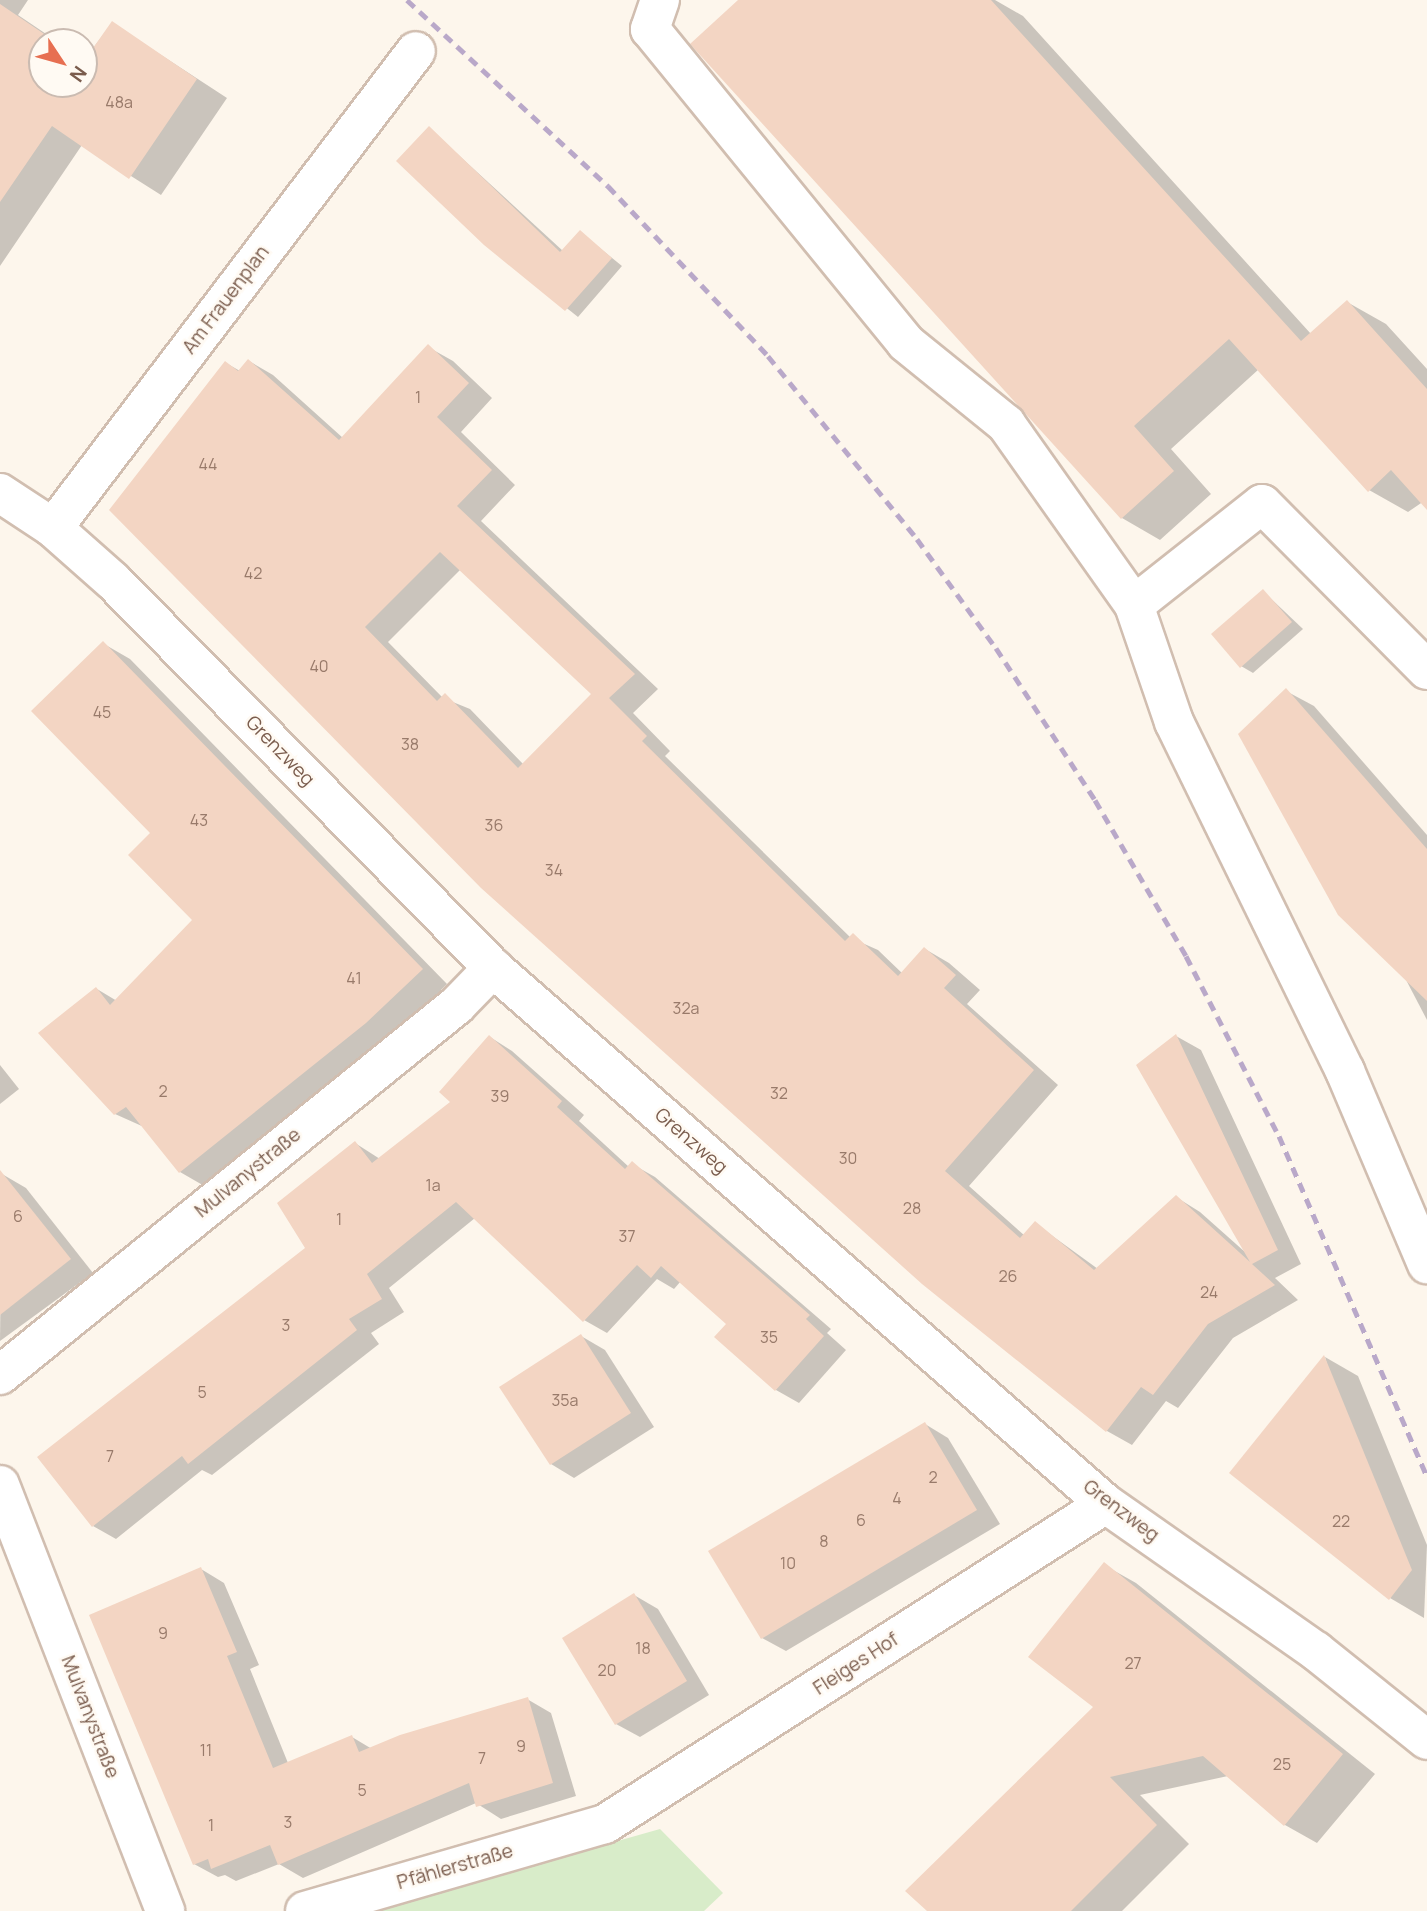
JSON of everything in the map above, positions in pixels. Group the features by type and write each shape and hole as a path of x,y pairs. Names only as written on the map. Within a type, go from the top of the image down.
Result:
{"street":[{"path":"660,0 650,29 906,343 1006,424 1135,605 1174,722 1345,1071 1427,1264"},
{"name":"Am Frauenplan","path":"53,528 408,62"},
{"name":"Grenzweg","path":"0,493 53,528 113,581 493,968 1106,1504 1316,1651 1427,1740"},
{"path":"1135,605 1262,505 1427,670"},
{"name":"Mulvanystraße","path":"0,1375 457,1005 493,968"},
{"name":"Mulvanystraße","path":"0,1485 165,1911"},
{"name":"Fleiges Hof","path":"606,1824 1106,1504"},
{"name":"Pfählerstraße","path":"305,1911 606,1824"}],"green space":[{"path":"660,1829 723,1893 704,1911 370,1911"}],"building":[{"path":"738,0 991,0 1301,341 1347,300 1427,389 1427,510 1391,470 1368,492 1229,339 1134,426 1174,471 1121,519 690,44"},
{"path":"0,4 35,28 28,28 28,98 98,98 98,41 112,21 197,79 129,179 52,126 0,202"},
{"path":"429,126 560,252 580,230 612,258 565,311 484,245 396,161"},
{"path":"428,344 469,383 437,417 492,470 457,506 635,674 609,698 647,736 642,741 845,941 853,933 898,976 924,947 956,975 944,988 1034,1070 945,1171 1020,1238 1035,1221 1094,1270 1176,1195 1250,1262 1136,1065 1176,1034 1278,1250 1252,1264 1275,1285 1208,1324 1153,1395 1141,1387 1106,1432 922,1284 481,888 109,510 225,361 238,371 248,359 339,440","holes":["440,552 591,694 518,768 445,693 437,701 365,627"]},
{"path":"1263,589 1292,622 1240,668 1211,634"},
{"path":"103,641 423,969 366,1023 179,1173 126,1107 114,1115 38,1033 96,987 110,1005 192,920 128,855 150,833 31,711"},
{"path":"1286,688 1427,849 1427,1001 1338,915 1238,734"},
{"path":"489,1035 562,1101 557,1107 625,1169 632,1161 810,1315 806,1319 824,1336 775,1391 714,1337 726,1324 661,1266 651,1278 637,1265 583,1322 456,1202 367,1274 382,1299 349,1319 357,1330 188,1464 182,1456 92,1527 37,1457 305,1248 277,1203 355,1141 372,1163 450,1102 439,1092"},
{"path":"0,1170 71,1259 0,1315"},
{"path":"581,1334 631,1413 550,1465 499,1387"},
{"path":"1324,1355 1412,1570 1389,1600 1229,1473"},
{"path":"925,1422 977,1510 761,1639 708,1551"},
{"path":"1104,1562 1343,1754 1284,1826 1203,1756 1110,1777 1157,1825 1071,1911 927,1911 905,1891 1093,1707 1028,1657"},
{"path":"201,1567 237,1652 227,1656 273,1768 352,1735 359,1752 400,1735 528,1697 553,1783 476,1807 469,1783 278,1865 270,1845 211,1869 208,1859 193,1865 89,1615"},
{"path":"634,1593 687,1681 615,1725 562,1638"}],"railway":[{"path":"407,0 608,186 768,356 917,539 996,648 1095,800 1186,956 1279,1136 1427,1477"}]}
